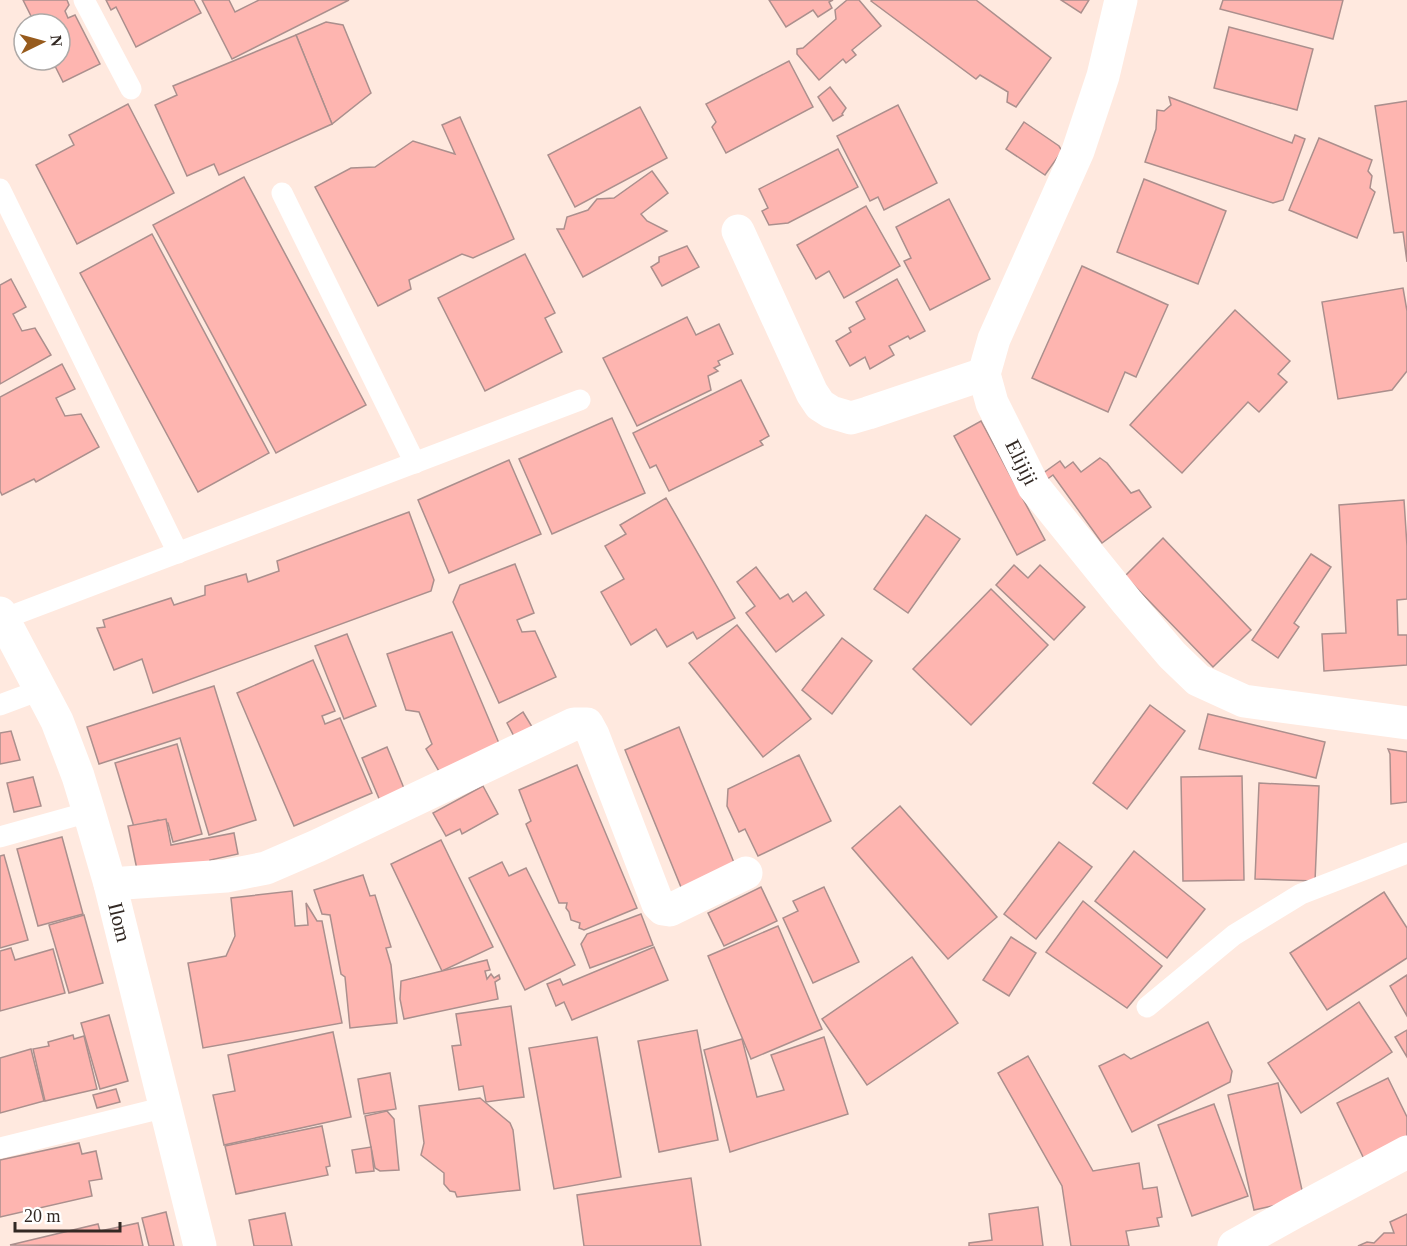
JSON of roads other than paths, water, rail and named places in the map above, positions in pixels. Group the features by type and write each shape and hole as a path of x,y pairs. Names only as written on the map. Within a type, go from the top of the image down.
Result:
{"street":[{"path":"738,231 812,393 820,405 831,412 851,418 984,374 994,339 1078,151 1103,76 1121,0"},
{"name":"Elijiji","path":"984,374 992,403 1034,487 1172,655 1198,680 1244,701 1407,723"},
{"name":"Ilom","path":"2,616 57,721 78,776 110,884 200,1246"},
{"path":"110,884 226,876 266,868 318,846 574,724 587,724 593,735 658,904 663,909 670,910 746,873"},
{"path":"1234,1246 1407,1152"}],"lane":[{"path":"84,0 131,89"},
{"path":"0,189 178,553"},
{"path":"282,193 415,463"},
{"path":"2,616 178,553 580,400"},
{"path":"0,705 40,690"},
{"path":"0,837 89,812"},
{"path":"1147,1007 1234,935 1301,894 1407,854"},
{"path":"0,1148 166,1107"}]}
